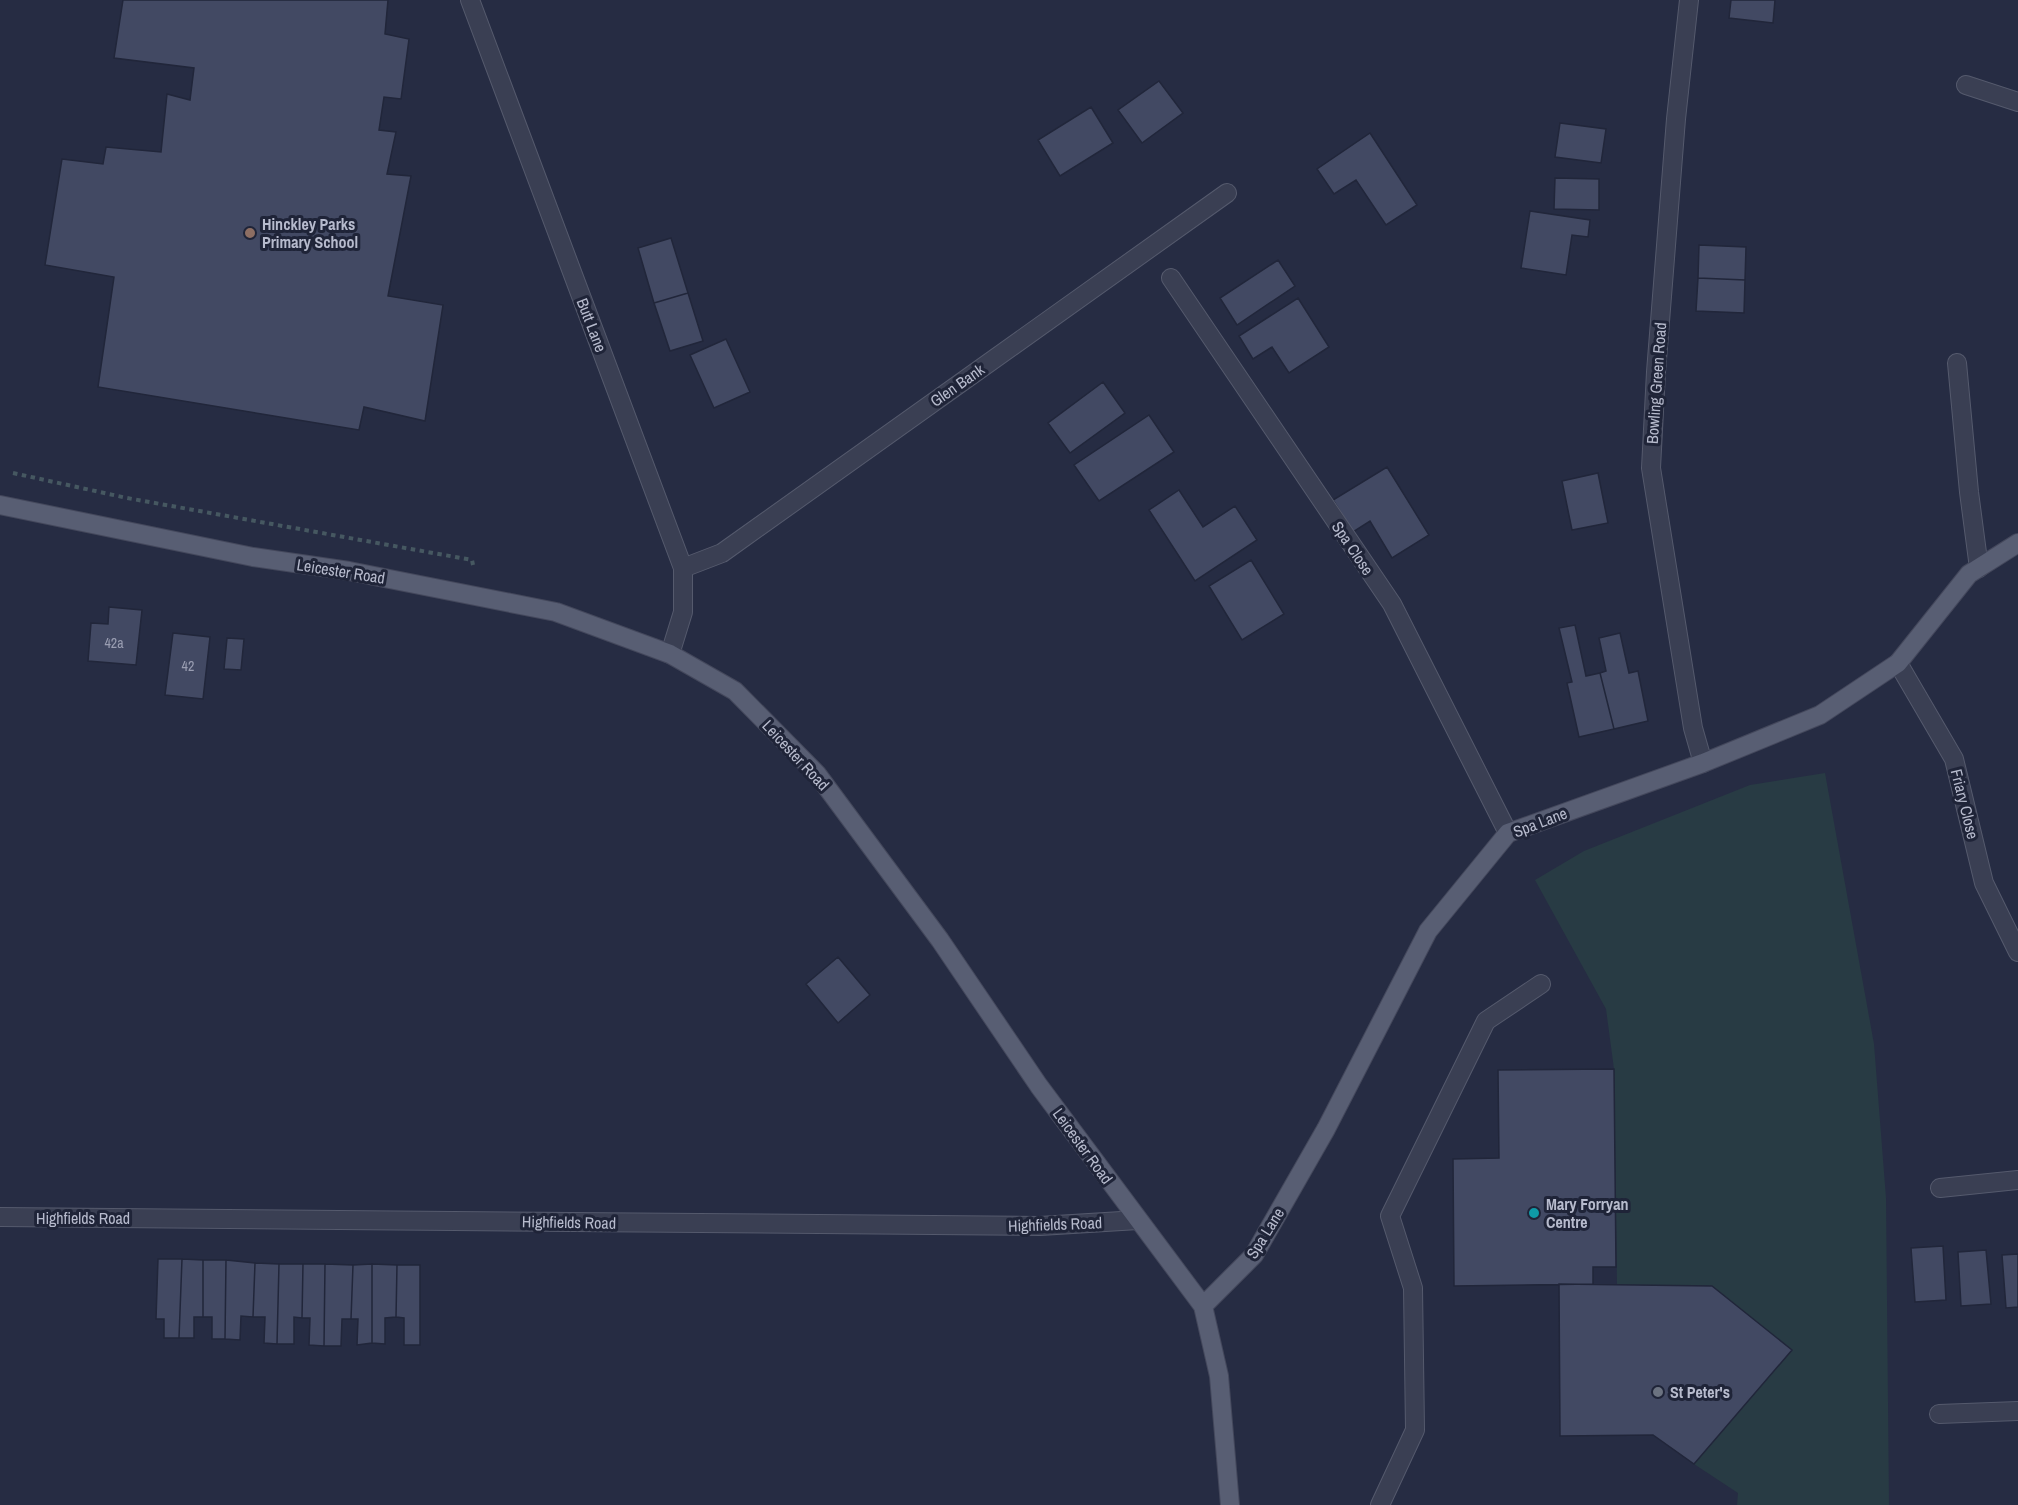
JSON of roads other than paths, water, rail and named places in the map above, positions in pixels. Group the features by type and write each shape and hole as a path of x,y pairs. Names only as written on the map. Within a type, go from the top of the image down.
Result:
{"main road":[{"name":"Leicester Road","path":"0,505 253,557 349,571 556,612 670,654 735,691 817,774 940,940 1039,1086 1203,1306 1219,1376 1230,1505"},
{"name":"Spa Lane","path":"1203,1306 1254,1255 1326,1129 1428,931 1508,833 1703,763 1820,715 1898,663 1969,574 2018,543"}],"street":[{"name":"Butt Lane","path":"470,0 683,568 683,612 670,654"},
{"name":"Bowling Green Road","path":"1689,0 1676,119 1656,372 1651,468 1693,728 1703,763"},
{"path":"1966,85 2018,102"},
{"name":"Glen Bank","path":"683,568 722,553 1227,193"},
{"name":"Spa Close","path":"1171,278 1392,604 1508,833"},
{"path":"1958,363 1969,492 1979,568"},
{"name":"Friary Close","path":"1898,663 1954,759 1984,883 2018,952"},
{"path":"1380,1505 1415,1430 1413,1288 1390,1216 1486,1021 1541,984"},
{"path":"1940,1188 2018,1180"},
{"name":"Highfields Road","path":"0,1217 1040,1227 1138,1220"},
{"path":"1939,1414 2018,1411"}],"place":[{"name":"Hinckley Parks Primary School","path":"250,233"},
{"name":"Mary Forryan Centre","path":"1534,1213"},
{"name":"St Peter's","path":"1658,1392"}]}
